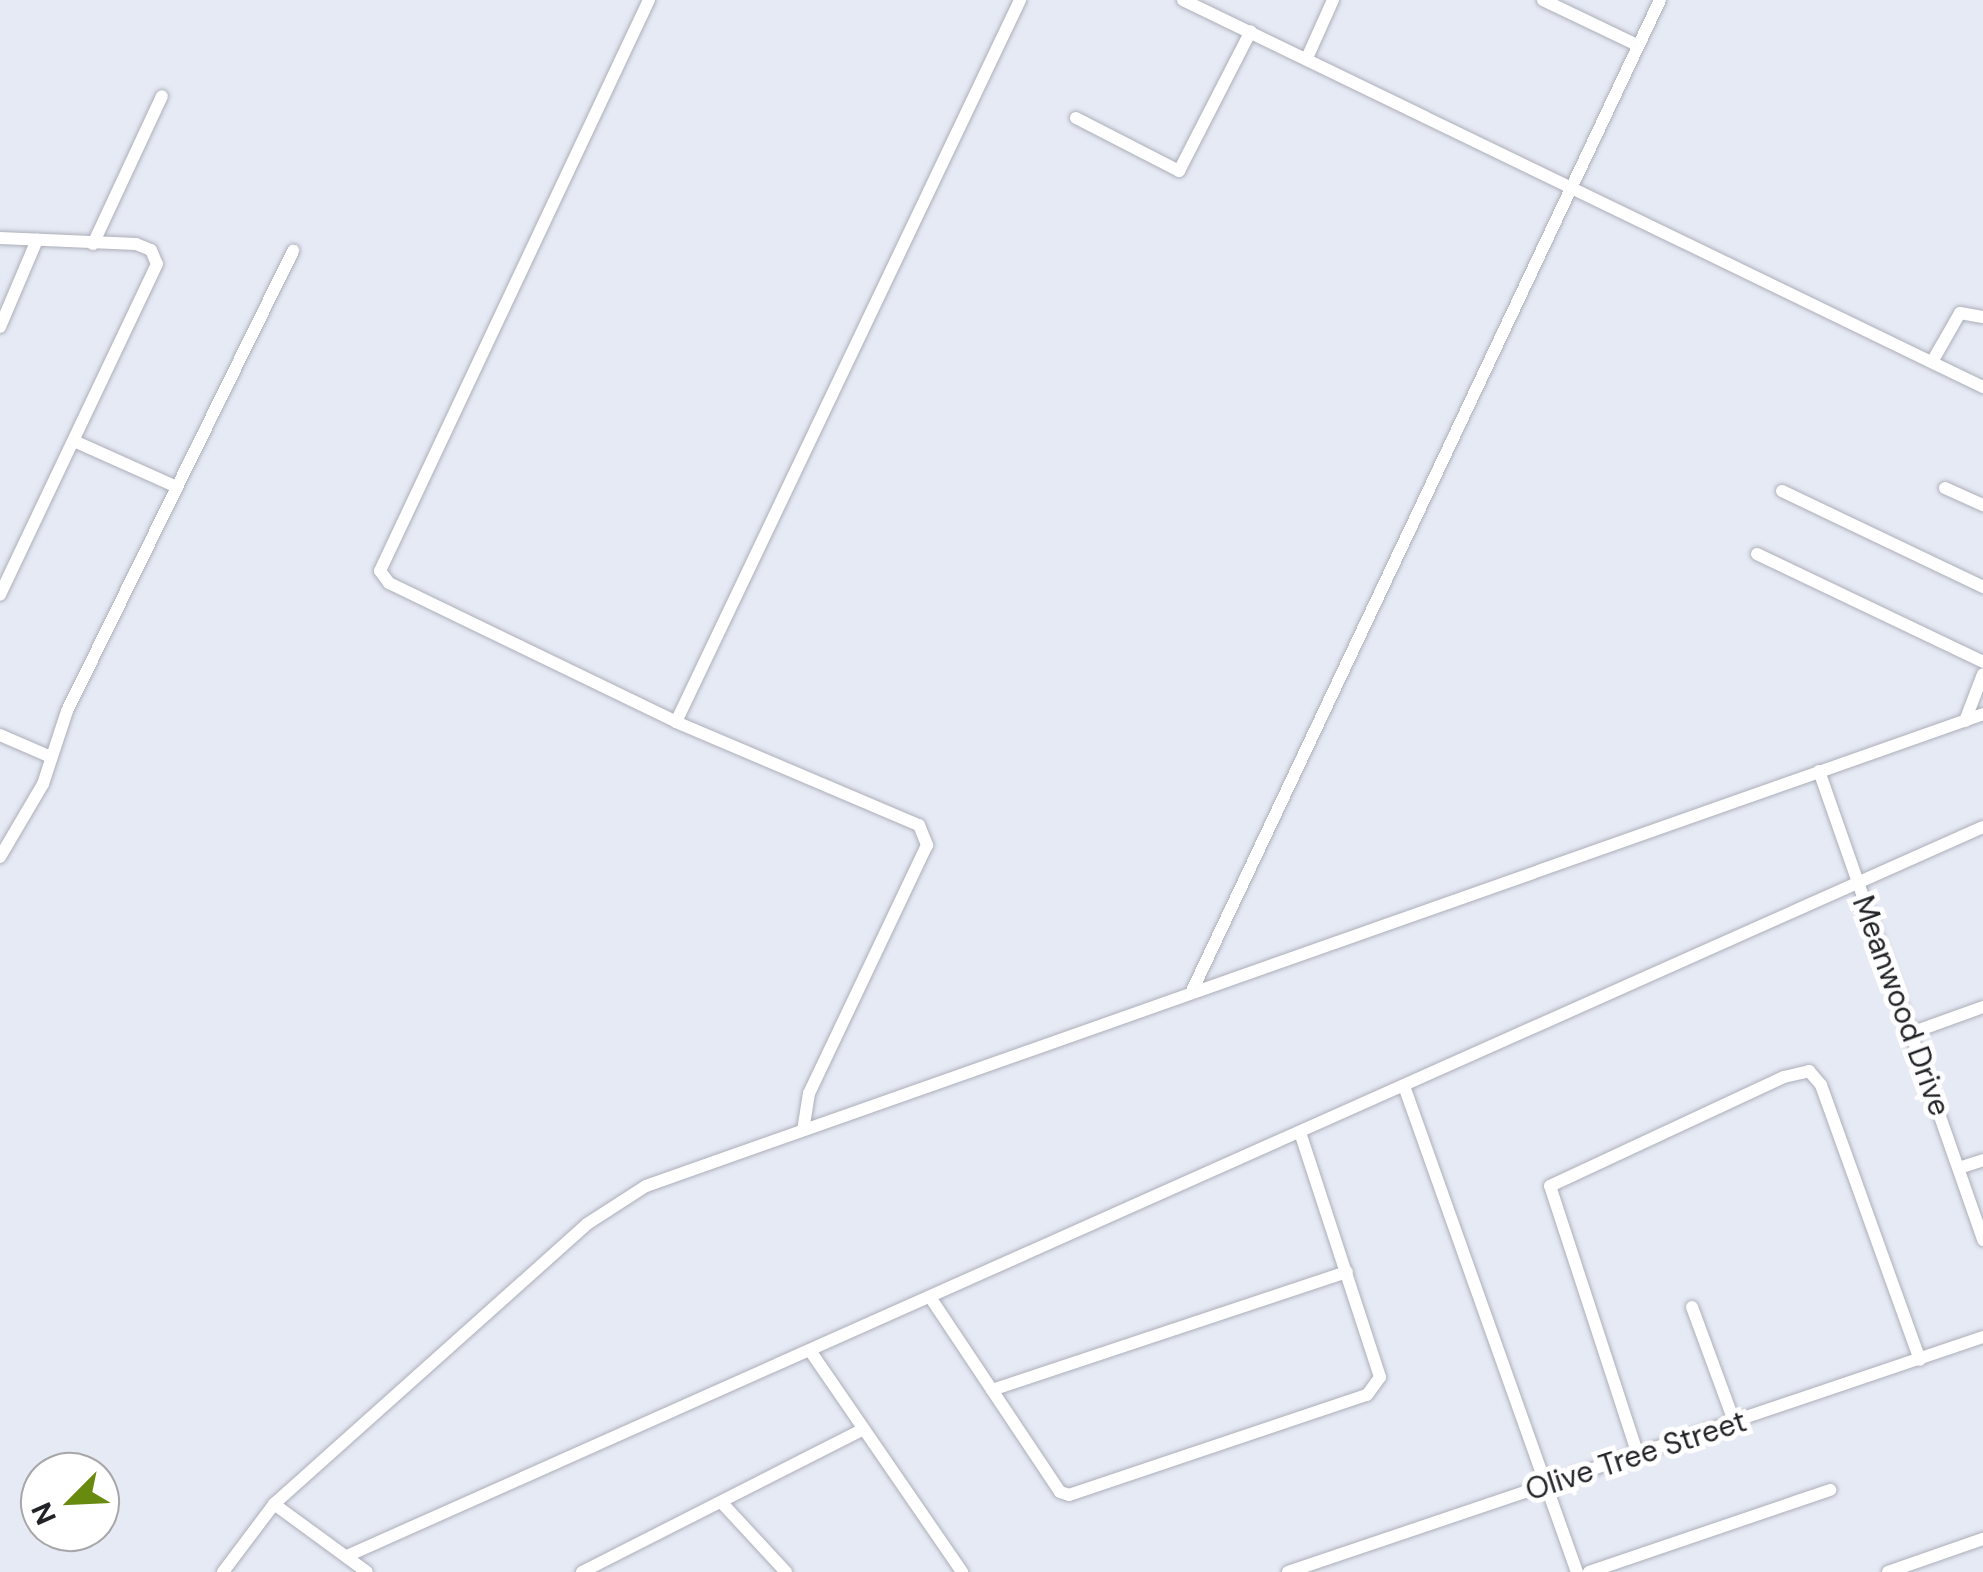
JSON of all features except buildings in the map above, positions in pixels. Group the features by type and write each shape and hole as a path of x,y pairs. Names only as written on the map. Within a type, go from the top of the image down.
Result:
{"street":[{"path":"649,0 380,566 389,583 676,722 919,825 928,845 808,1093 803,1129"},
{"path":"676,722 1020,0"},
{"path":"1183,0 1983,387"},
{"path":"1307,58 1333,0"},
{"path":"1543,0 1637,45"},
{"path":"1192,991 1660,0"},
{"path":"1076,118 1179,172 1251,31"},
{"path":"93,244 162,96"},
{"path":"0,238 144,246 157,264 0,595"},
{"path":"0,327 37,240"},
{"path":"0,857 40,790 51,756 177,486 293,252"},
{"path":"1932,362 1960,313 1983,317"},
{"path":"74,440 177,486"},
{"path":"1945,488 1983,505"},
{"path":"1782,491 1983,587"},
{"path":"1757,554 1983,662"},
{"path":"1965,721 1983,674"},
{"path":"223,1572 274,1504 618,1202 675,1172 1983,714"},
{"path":"0,735 51,756"},
{"name":"Meanwood Drive","path":"1818,772 1983,1240"},
{"path":"347,1556 1858,886 1983,827"},
{"path":"1911,1034 1983,1007"},
{"path":"1638,1455 1550,1186 1784,1077 1809,1072 1820,1085 1920,1360"},
{"path":"1404,1086 1577,1572"},
{"path":"930,1297 1060,1492 1079,1494 1376,1387 1380,1376 1300,1132"},
{"path":"1959,1168 1983,1160"},
{"path":"992,1390 1347,1272"},
{"path":"1692,1307 1735,1424"},
{"name":"Olive Tree Street","path":"1288,1572 1983,1337"},
{"path":"811,1352 962,1572"},
{"path":"582,1572 723,1504 862,1430"},
{"path":"1588,1572 1830,1490"},
{"path":"274,1504 367,1572"},
{"path":"723,1504 786,1572"},
{"path":"1888,1572 1983,1539"}]}
